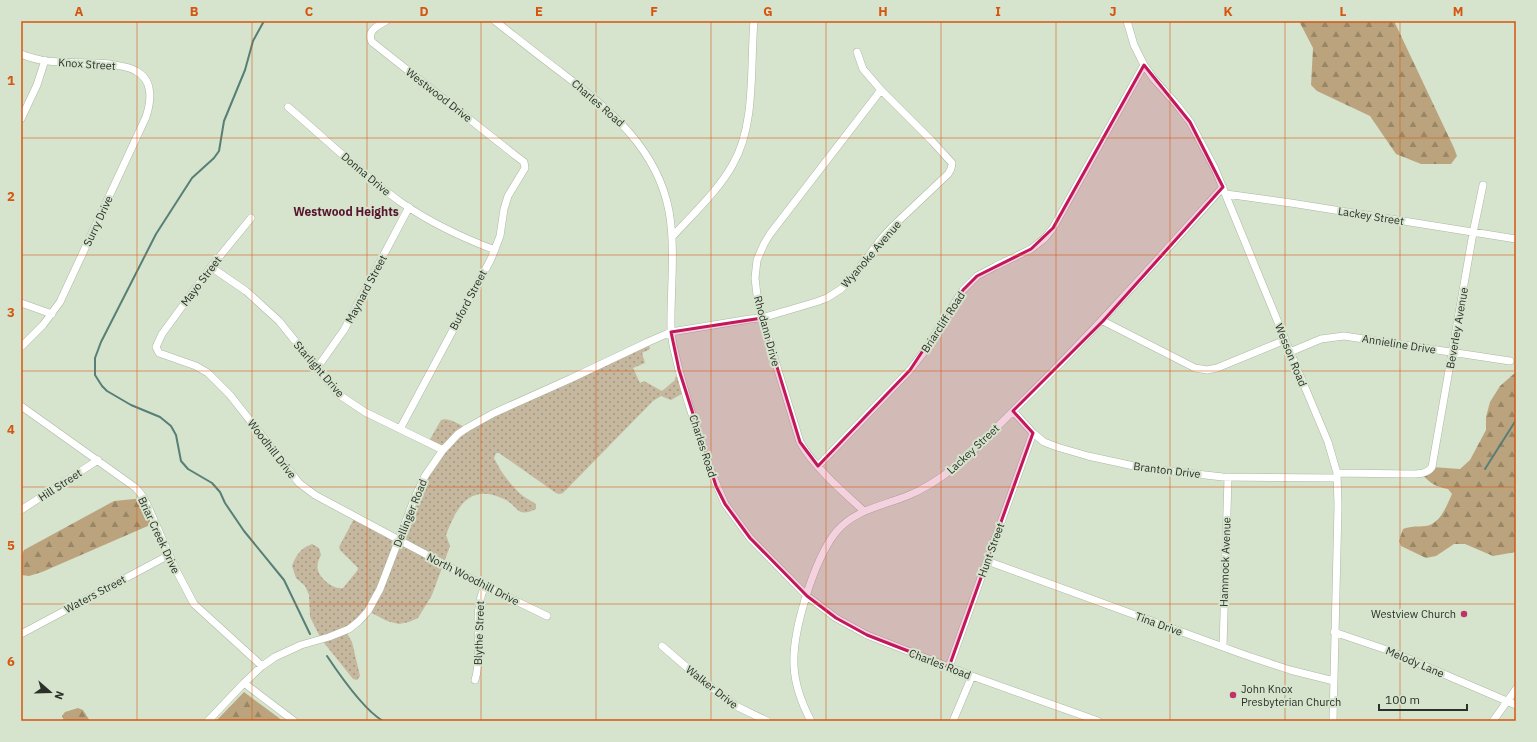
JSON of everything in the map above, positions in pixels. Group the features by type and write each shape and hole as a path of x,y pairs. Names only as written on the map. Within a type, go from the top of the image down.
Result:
{"street":[{"name":"Westwood Drive","path":"386,21 378,25 370,34 369,38 372,42 524,162 525,168"},
{"name":"Charles Road","path":"495,21 601,103 635,138 653,166 665,195 669,210 672,237 671,332 677,363 709,467 725,504 750,538 807,596 850,627 890,645 1098,721"},
{"path":"672,237 723,179 737,156 745,134 748,119 751,85 751,50 754,21"},
{"name":"Wesson Road","path":"1127,21 1134,45 1144,65 1190,122 1205,148 1224,190 1328,442 1337,475 1338,506 1333,721"},
{"name":"Wyanoke Avenue","path":"671,332 762,318 822,300 841,289 852,278 886,233 942,181 951,169 952,163 948,158 881,90 863,69 857,52"},
{"name":"Knox Street","path":"21,54 45,60 99,63 129,68 138,71 148,83"},
{"path":"21,119 37,85 45,60"},
{"name":"Briarcliff Road","path":"818,466 910,370 924,352 963,290 977,276 1032,249 1054,228 1144,65"},
{"name":"Surry Drive","path":"21,347 52,314 70,280 146,117 150,101 148,83"},
{"name":"Rhodann Drive","path":"864,511 818,466 803,449 762,318 755,278 757,260 770,234 881,90"},
{"name":"Donna Drive","path":"288,107 381,188 409,207 466,239 495,250"},
{"name":"Buford Street","path":"400,429 495,250 501,232 504,209 508,196 525,168"},
{"name":"Beverley Avenue","path":"1429,471 1434,463 1452,352 1483,185"},
{"name":"Lackey Street","path":"811,721 800,697 796,682 794,644 796,632 811,582 819,562 836,532 847,522 864,511 907,496 932,483 969,454 1103,321 1224,190 1516,239"},
{"name":"Maynard Street","path":"317,368 344,330 409,207"},
{"name":"Mayo Street","path":"156,347 162,334 211,267 251,218"},
{"name":"Starlight Drive","path":"211,267 246,291 266,308 279,321 338,394 365,412 443,450"},
{"path":"21,303 52,314"},
{"path":"1103,321 1188,365 1203,370 1217,368 1285,340"},
{"name":"Dellinger Road","path":"208,721 262,666 284,652 349,629 359,622 368,611 380,589 415,497 425,476 443,450 467,428 494,413 671,332"},
{"name":"Annieline Drive","path":"1290,352 1321,338 1337,336 1356,337 1510,361"},
{"name":"Woodhill Drive","path":"156,347 159,353 196,366 208,373 230,395 299,483 315,495 398,541"},
{"name":"Briar Creek Drive","path":"21,406 136,488 144,498 169,555 194,604 262,666"},
{"name":"Branton Drive","path":"1013,411 1033,433 1044,442 1103,460 1164,472 1228,477 1422,474 1429,471"},
{"name":"Hunt Street","path":"949,667 1033,433"},
{"name":"Hill Street","path":"21,510 98,460"},
{"name":"Hammock Avenue","path":"1223,647 1228,477"},
{"name":"North Woodhill Drive","path":"398,541 547,616"},
{"name":"Waters Street","path":"21,634 169,555"},
{"name":"Tina Drive","path":"987,561 1223,647 1290,670 1334,681"},
{"name":"Blythe Street","path":"475,680 479,660 478,618 481,594 485,586"},
{"name":"Melody Lane","path":"1334,632 1390,651 1516,705"},
{"name":"Walker Drive","path":"662,646 698,677 731,702 750,714 767,721"},
{"path":"953,721 972,676"},
{"path":"244,683 294,721"},
{"path":"1493,721 1516,689"}],"highlighted area":[{"path":"1144,65 1190,122 1223,187 1103,321 1013,411 1033,433 949,667 867,635 836,618 807,596 750,538 725,504 716,486 679,370 671,332 762,318 800,442 818,466 910,370 963,290 977,276 1031,249 1053,228"}],"shaded area":[{"path":"648,342 650,349 642,353 645,363 633,368 640,383 644,381 662,391 675,380 675,377 680,376 685,392 671,400 661,396 653,401 563,493 560,494 556,493 499,453 496,453 494,458 503,473 519,492 536,504 536,509 529,512 521,512 504,499 492,495 482,494 466,500 450,524 446,535 450,546 432,595 418,618 399,624 387,621 368,611 345,630 352,642 360,676 357,680 353,679 321,639 310,617 309,595 305,586 296,578 292,566 299,552 312,544 319,548 321,555 317,568 321,577 332,586 343,588 358,568 340,550 339,547 355,517 398,540 415,497 443,450 428,443 441,420 451,420 467,428"}],"green space":[{"path":"1299,21 1394,21 1454,148 1457,156 1451,164 1421,164 1396,154 1370,116 1317,91 1311,85 1313,48"},
{"path":"1516,372 1516,552 1493,556 1465,544 1454,544 1436,556 1426,558 1401,546 1399,541 1403,529 1430,525 1435,522 1442,514 1452,494 1448,489 1430,482 1422,474 1432,467 1460,469 1470,460 1486,430 1486,417 1490,402 1500,386"},
{"path":"144,498 157,522 42,572 29,576 21,575 21,556 24,550 114,501"},
{"path":"244,692 279,718 282,721 216,721"},
{"path":"78,708 83,710 90,721 64,721 62,716 65,712"}],"waterway":[{"path":"264,21 253,41 245,70 224,121 219,151 214,158 192,178 156,234 101,342 95,358 95,375 107,391 131,405 160,417 171,426 176,435 181,461 188,469 212,483 220,492 225,503 244,531 284,580 310,634"},
{"path":"1485,469 1516,420"},
{"path":"327,656 345,682 360,700 368,709 383,721"}],"place":[{"name":"Westview Church","path":"1464,614"},
{"name":"John Knox Presbyterian Church","path":"1233,695"}],"district":[{"name":"Westwood Heights","path":"346,211"}]}
